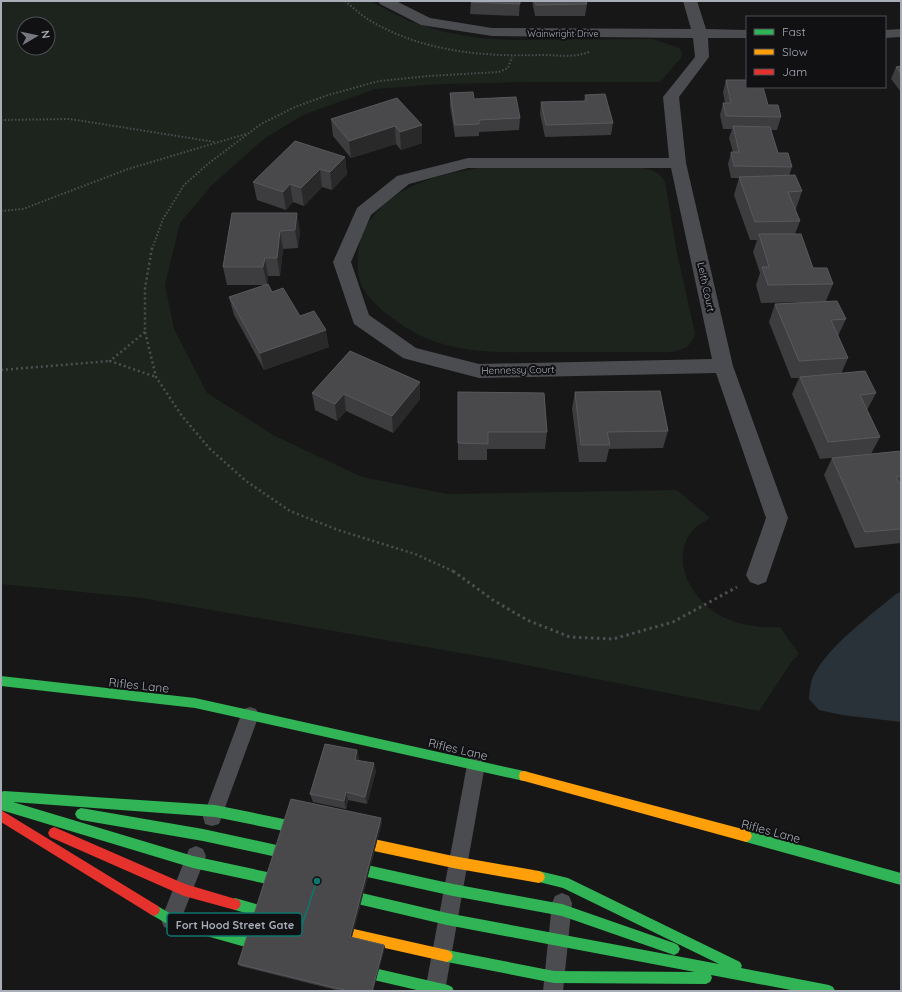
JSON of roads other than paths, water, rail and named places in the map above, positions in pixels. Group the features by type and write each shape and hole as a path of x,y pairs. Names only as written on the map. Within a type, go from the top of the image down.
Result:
{"street":[{"name":"Wainwright Drive","path":"385,1 405,13 426,22 492,32 746,34"},
{"name":"Leith Court","path":"690,1 700,34 702,57 671,97 678,163 723,366 777,518 758,576"},
{"path":"886,34 901,33"},
{"name":"Hennessy Court","path":"678,163 468,163 403,180 363,212 342,262 361,319 410,353 479,371 723,366"},
{"name":"Rifles Lane","path":"1,681 195,703 250,715 525,776 901,879"},
{"path":"1,796 215,811 324,834"},
{"path":"1,800 56,809"},
{"path":"1,804 193,862 307,886"},
{"path":"1,809 30,822"},
{"path":"71,812 203,836 311,858"},
{"path":"1,816 171,920 287,953"},
{"path":"45,829 184,890 294,920"},
{"path":"339,837 458,863 564,882 763,978"},
{"path":"334,864 453,890 562,910 763,978"},
{"path":"322,890 447,919 829,991"},
{"path":"316,926 441,955 553,984 763,978"},
{"path":"339,966 440,990"},
{"path":"733,983 763,978"}],"lane":[{"path":"171,920 184,890 203,836 215,811 250,715"},
{"path":"440,990 441,955 476,765"},
{"path":"553,984 564,882"}],"place":[{"name":"Fort Hood Street Gate","path":"317,881"}]}
